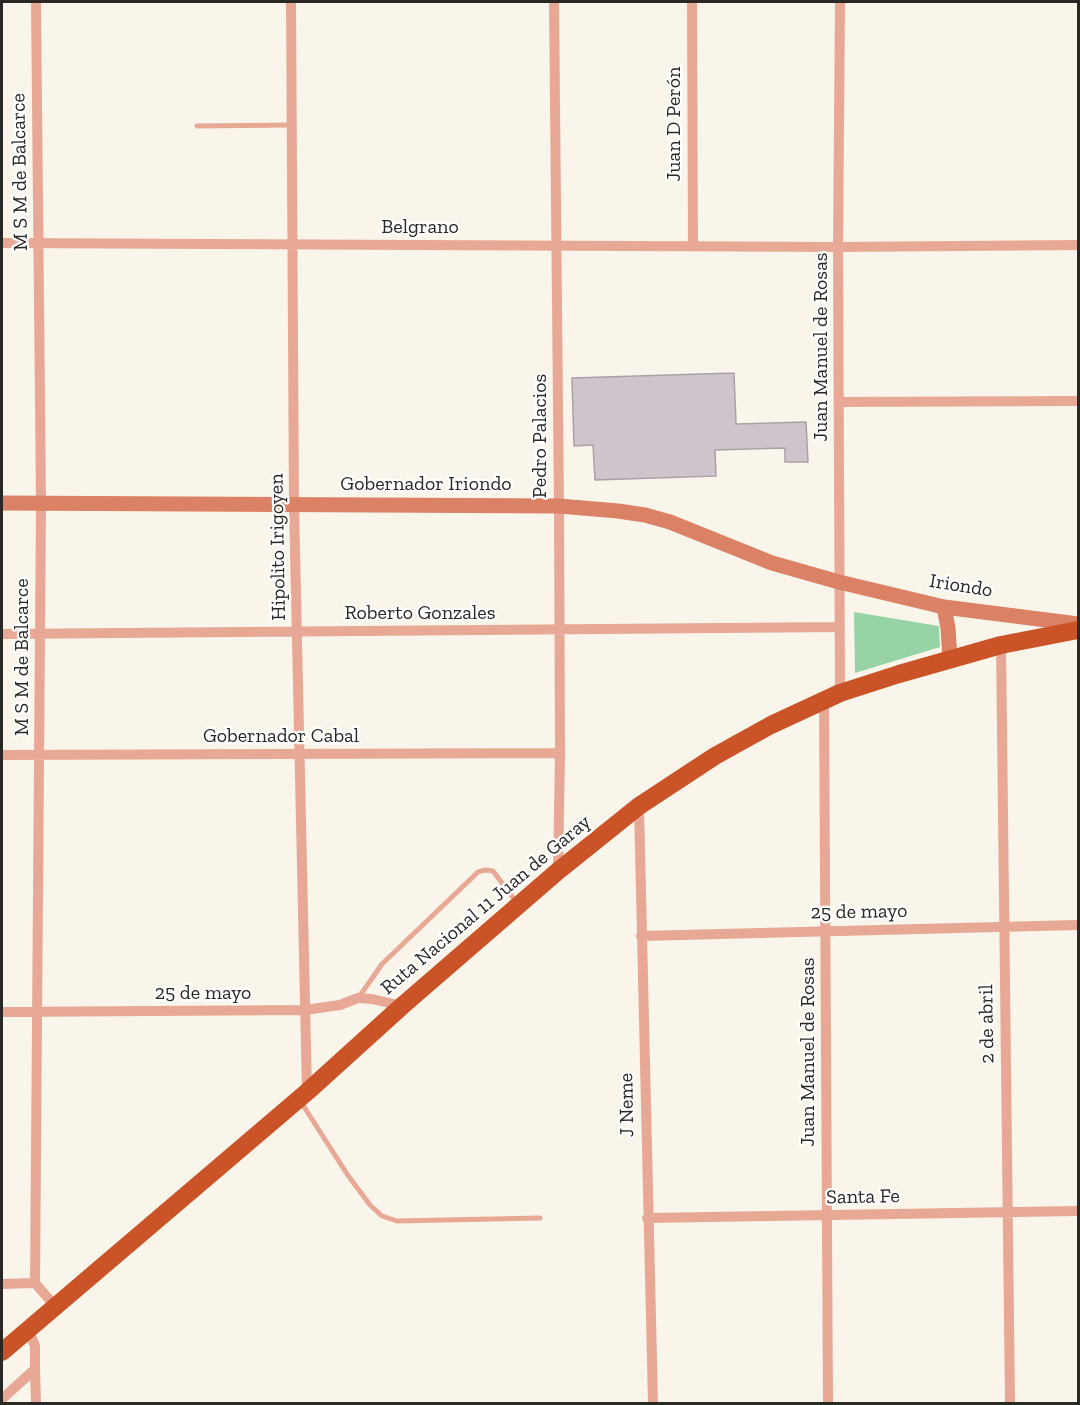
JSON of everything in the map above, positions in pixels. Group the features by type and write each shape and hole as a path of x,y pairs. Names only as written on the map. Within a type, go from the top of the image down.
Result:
{"highway":[{"name":"Ruta Nacional 11 Juan de Garay","path":"2,1352 303,1095 558,871 639,806 715,756 771,725 832,697 1001,645 1078,630"}],"main road":[{"name":"Gobernador Iriondo","path":"2,503 559,506 618,511 670,522 772,563 839,582"},
{"name":"Iriondo","path":"839,582 944,607 1078,624"},
{"path":"944,607 950,659"}],"street":[{"name":"M S M de Balcarce","path":"35,1283 41,503 36,2"},
{"name":"Hipolito Irigoyen","path":"291,2 294,505 305,1010 303,1095"},
{"name":"Pedro Palacios","path":"554,2 559,506 558,871"},
{"name":"Juan D Perón","path":"692,2 693,246"},
{"name":"Juan Manuel de Rosas","path":"828,1404 825,931 832,697 840,627 838,246 840,2"},
{"name":"Belgrano","path":"2,243 1078,245"},
{"path":"839,402 1078,401"},
{"name":"Roberto Gonzales","path":"2,634 840,627"},
{"name":"2 de abril","path":"1001,645 1010,1404"},
{"name":"Gobernador Cabal","path":"2,755 560,753"},
{"name":"J Neme","path":"639,806 653,1404"},
{"name":"25 de mayo","path":"641,936 1078,925"},
{"name":"25 de mayo","path":"2,1012 305,1010 340,1005 358,998 402,1006"},
{"name":"Santa Fe","path":"647,1218 1078,1211"},
{"path":"2,1284 35,1283 55,1306"},
{"path":"28,1329 35,1346 36,1404"},
{"path":"2,1399 35,1369"}],"lane":[{"path":"197,126 292,125"},
{"path":"358,998 382,964 478,872 493,871 519,905"},
{"path":"303,1095 347,1174 370,1205 382,1216 397,1221 540,1218"}],"green space":[{"path":"854,612 939,626 940,647 855,673"}],"building":[{"path":"734,373 736,424 806,422 808,462 785,462 785,448 715,450 716,476 595,480 593,445 574,446 572,378"}]}
